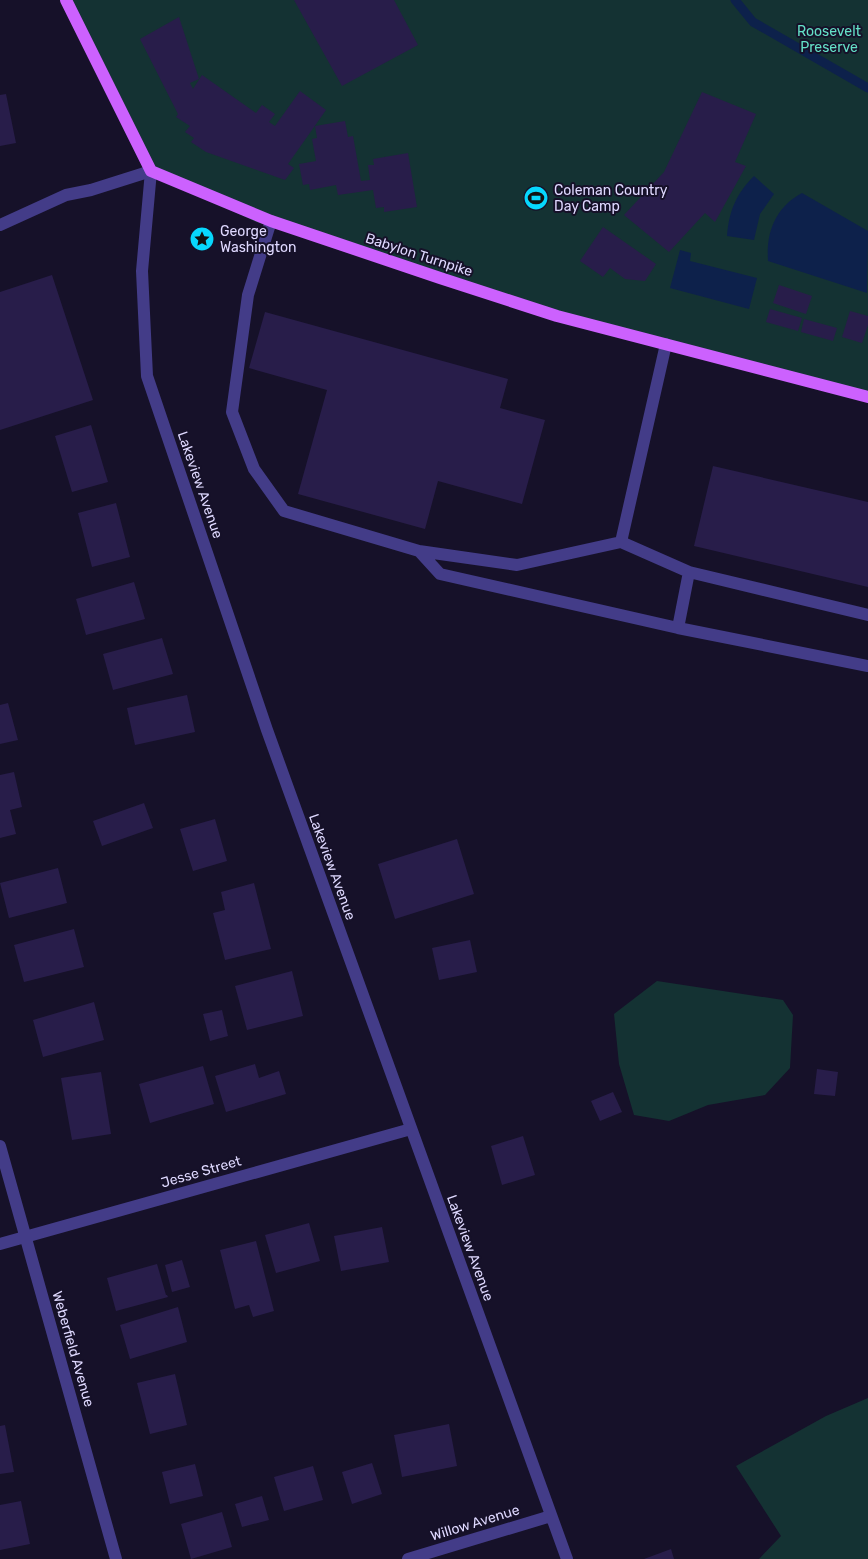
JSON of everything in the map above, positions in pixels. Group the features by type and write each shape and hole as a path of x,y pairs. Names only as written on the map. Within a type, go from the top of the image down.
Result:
{"main road":[{"path":"66,0 151,171"},
{"name":"Babylon Turnpike","path":"151,171 271,221 557,316 868,397"}],"street":[{"path":"0,225 66,195 90,190 151,171"},
{"name":"Lakeview Avenue","path":"151,171 142,271 147,376 267,730 567,1559"},
{"path":"271,221 248,295 232,412 254,468 284,511 419,551 517,565 621,542 689,572 868,615"},
{"path":"621,542 666,344"},
{"path":"419,551 440,574 678,628 868,666"},
{"path":"678,628 689,572"},
{"name":"Jesse Street","path":"0,1244 411,1129"},
{"name":"Weberfield Avenue","path":"0,1146 116,1559"},
{"name":"Willow Avenue","path":"408,1559 551,1516"}],"green space":[{"name":"Coleman Country Day Camp","path":"64,0 868,0 868,400 549,316 256,222 153,174"},
{"path":"657,981 783,1000 793,1015 790,1068 765,1095 708,1105 669,1121 634,1115 619,1064 614,1014"},
{"path":"868,1398 868,1559 759,1559 781,1536 736,1466 826,1416"}],"water":[{"path":"754,176 774,194 760,214 754,240 727,236 734,203 742,189"},
{"path":"802,193 868,231 867,293 768,261 769,240 774,221 785,205"},
{"path":"680,250 691,253 690,261 757,278 749,309 670,288"}],"building":[{"path":"294,0 394,0 418,45 342,86"},
{"path":"179,17 199,79 190,83 193,89 202,75 256,113 262,105 275,114 269,122 275,126 300,91 326,110 288,164 294,168 285,180 206,152 191,142 194,138 185,132 190,126 176,117 178,114 140,39"},
{"path":"702,92 756,114 735,162 746,166 715,222 705,213 669,252 624,215 664,172"},
{"path":"6,94 16,143 0,146 0,95"},
{"path":"345,121 348,137 353,136 361,181 370,180 368,165 374,165 373,159 408,153 417,207 384,212 384,207 376,208 373,190 338,195 336,185 310,190 309,184 303,185 299,164 316,161 312,139 317,138 315,126"},
{"path":"603,227 656,264 645,281 625,279 610,268 603,277 580,261"},
{"path":"52,275 93,400 0,430 0,292"},
{"path":"779,285 812,296 806,314 773,303"},
{"path":"770,309 802,318 798,331 766,322"},
{"path":"850,311 868,316 868,325 862,343 842,337"},
{"path":"265,312 508,379 500,408 545,420 522,504 438,481 425,529 298,494 327,390 249,368"},
{"path":"804,319 837,328 833,341 801,332"},
{"path":"91,425 108,482 72,492 55,436"},
{"path":"713,466 868,502 868,587 694,546"},
{"path":"116,503 130,557 92,567 78,513"},
{"path":"134,582 145,619 86,635 76,599"},
{"path":"162,638 173,674 113,690 103,654"},
{"path":"187,695 195,732 135,745 127,708"},
{"path":"8,703 18,740 0,744 0,705"},
{"path":"14,772 22,807 10,810 16,834 0,838 0,775"},
{"path":"144,803 153,828 102,846 93,821"},
{"path":"215,819 227,861 193,871 180,829"},
{"path":"457,839 474,894 395,919 378,864"},
{"path":"58,868 67,903 9,918 0,883"},
{"path":"254,883 271,949 225,960 213,913 225,910 221,892"},
{"path":"74,929 84,967 24,982 14,945"},
{"path":"470,940 477,972 439,980 432,948"},
{"path":"292,971 303,1016 247,1030 235,986"},
{"path":"94,1002 104,1040 43,1057 33,1020"},
{"path":"222,1010 228,1036 210,1041 203,1014"},
{"path":"255,1064 259,1078 279,1071 286,1094 226,1112 215,1076"},
{"path":"203,1066 214,1104 150,1123 139,1084"},
{"path":"817,1069 838,1072 835,1096 814,1094"},
{"path":"101,1072 111,1134 72,1140 61,1078"},
{"path":"613,1092 622,1112 600,1121 591,1101"},
{"path":"523,1136 535,1175 502,1185 491,1146"},
{"path":"309,1223 320,1261 276,1273 265,1235"},
{"path":"382,1227 389,1262 341,1271 334,1236"},
{"path":"256,1241 274,1311 253,1317 249,1305 235,1309 220,1250"},
{"path":"182,1260 190,1287 172,1292 165,1265"},
{"path":"157,1264 168,1297 116,1311 107,1278"},
{"path":"178,1307 187,1342 130,1359 120,1325"},
{"path":"175,1374 187,1425 150,1434 137,1383"},
{"path":"449,1424 457,1466 402,1477 394,1435"},
{"path":"5,1425 14,1472 0,1474 0,1426"},
{"path":"372,1463 382,1494 352,1504 342,1472"},
{"path":"195,1464 203,1496 170,1504 162,1472"},
{"path":"313,1466 323,1500 284,1511 274,1477"},
{"path":"262,1496 269,1520 242,1527 235,1504"},
{"path":"21,1501 30,1544 0,1550 0,1505"},
{"path":"222,1512 232,1547 191,1559 181,1524"},
{"path":"671,1549 674,1559 644,1559"}],"waterway":[{"path":"735,0 753,22 868,88"}],"place":[{"name":"Coleman Country Day Camp","path":"536,198"},
{"name":"George Washington","path":"202,239"}],"park label":[{"name":"Roosevelt Preserve","path":"829,40"}]}
